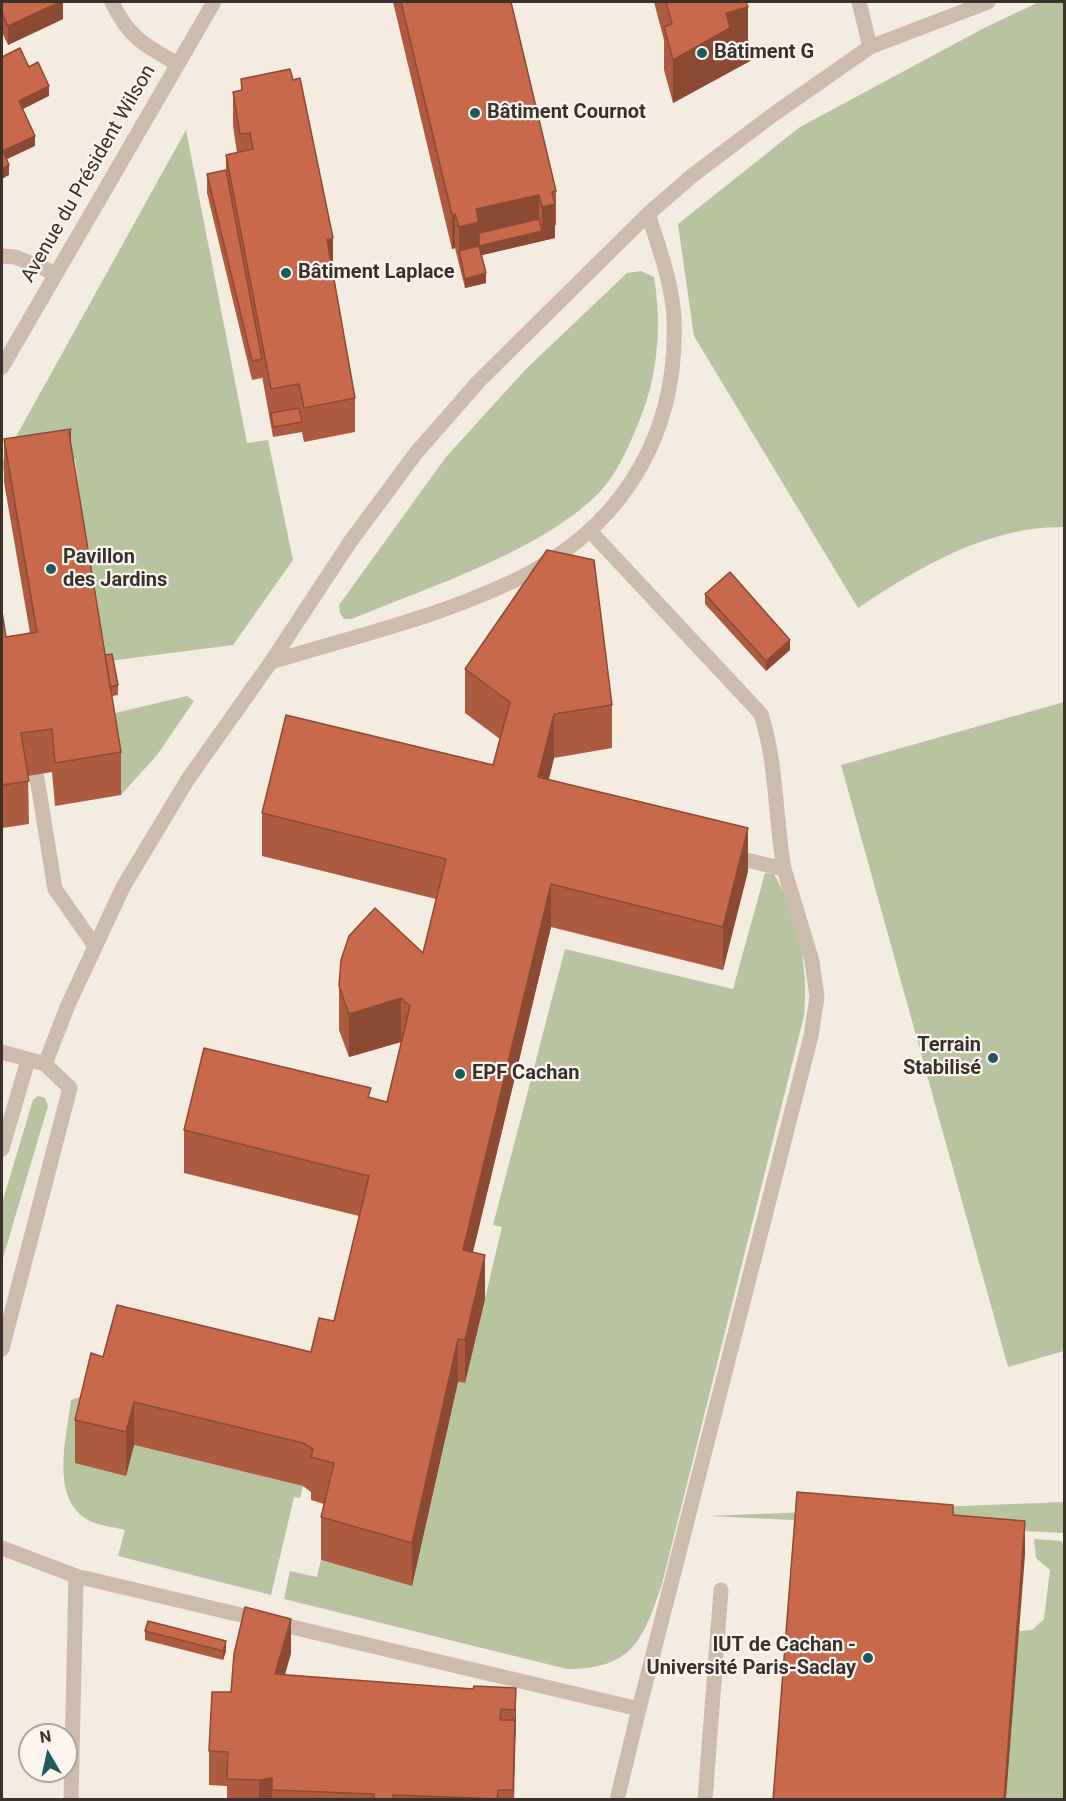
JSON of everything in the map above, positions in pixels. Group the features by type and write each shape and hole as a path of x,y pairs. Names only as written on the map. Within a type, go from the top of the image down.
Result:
{"street":[{"path":"112,2 123,26 141,43 178,64"},
{"name":"Avenue du Président Wilson","path":"2,367 214,2"},
{"path":"860,2 870,47"},
{"path":"45,1064 68,1005 123,887 188,779 271,662 350,542 416,453 479,381 648,214 693,175 782,108 870,47 988,2"},
{"path":"271,662 469,599 533,571 591,532 629,487 659,432 670,379 675,319 663,259 648,214"},
{"path":"2,256 15,257 55,273"},
{"path":"591,532 761,714 771,744 778,832 784,869 812,961 817,997 811,1036 617,1800"},
{"path":"37,778 55,888 95,946"},
{"path":"719,854 784,869"},
{"path":"2,1052 45,1064 70,1088 2,1349"},
{"path":"2,1149 28,1060"},
{"path":"2,1548 76,1576 639,1709"},
{"path":"71,1800 76,1576"},
{"path":"705,1800 721,1590"}],"green space":[{"path":"1039,2 1064,2 1064,527 1009,533 982,541 930,564 858,608 694,336 678,224 800,127 986,27"},
{"path":"186,130 247,443 268,440 293,560 233,645 101,662 75,459 2,471 2,462"},
{"path":"641,271 654,277 658,331 654,368 646,402 636,429 622,459 605,486 574,515 515,551 415,594 352,619 344,619 339,605 446,457 526,369 627,273"},
{"path":"187,696 194,701 157,755 121,795 107,715"},
{"name":"Terrain Stabilisé","path":"1064,702 1064,1351 1008,1367 841,765"},
{"path":"765,873 774,874 790,907 800,942 805,979 804,1016 662,1584 641,1635 621,1657 590,1668 567,1669 284,1599 290,1571 317,1577 321,1560 412,1586 458,1382 465,1383 502,1227 493,1225 565,949 733,989"},
{"path":"38,1096 45,1098 48,1106 2,1261 2,1203 33,1100"},
{"path":"86,1395 134,1445 303,1486 300,1498 294,1497 271,1595 118,1556 125,1530 100,1525 78,1513 70,1500 65,1484 64,1450 71,1400"},
{"path":"1064,1502 1064,1533 708,1516"},
{"path":"1034,1539 1062,1541 1064,1548 1064,1799 1006,1800 1019,1631 1032,1630 1044,1619 1050,1570 1036,1558"}],"building":[{"path":"2,2 60,2 8,26 2,13"},
{"name":"Bâtiment Cournot","path":"401,2 511,2 556,191 552,192 555,204 542,207 539,195 476,209 479,222 459,227 455,214 452,215"},
{"path":"666,2 746,2 748,7 726,13 730,28 673,60 664,27 672,24"},
{"path":"748,41 750,51 730,62 730,45"},
{"path":"20,48 29,67 38,62 49,86 19,101 35,136 3,151 9,165 2,169 2,57"},
{"name":"Bâtiment Laplace","path":"290,69 293,80 300,78 333,238 327,240 355,398 304,408 299,384 271,389 226,155 253,149 250,133 240,134 233,92 242,90 241,79"},
{"path":"226,170 262,359 252,361 207,174"},
{"path":"539,219 542,231 479,246 479,233"},
{"path":"479,246 486,273 465,279 459,251"},
{"path":"299,408 302,422 273,427 271,413"},
{"name":"Pavillon des Jardins","path":"71,429 69,433 121,752 55,763 52,729 21,733 29,781 2,785 2,612 6,637 37,632 4,439"},
{"name":"EPF Cachan","path":"547,550 594,560 612,705 554,714 538,777 748,828 723,927 551,884 463,1250 485,1255 465,1340 458,1339 412,1543 321,1517 334,1463 311,1457 313,1449 303,1443 134,1402 126,1432 75,1420 91,1353 103,1357 117,1305 311,1352 319,1318 334,1321 369,1176 184,1130 204,1048 371,1088 368,1097 387,1102 410,1006 401,998 349,1014 339,986 341,960 349,936 375,908 423,953 446,859 262,813 286,715 493,765 510,702 465,669"},
{"path":"730,572 790,640 766,661 705,594"},
{"path":"112,654 118,685 110,687 105,655"},
{"path":"797,1492 953,1505 953,1515 1025,1521 1004,1800 773,1800"},
{"path":"245,1607 291,1619 275,1674 473,1689 474,1686 516,1688 515,1710 501,1709 500,1720 515,1720 513,1790 498,1790 497,1799 393,1795 393,1800 374,1800 374,1794 272,1790 272,1778 227,1779 228,1752 209,1751 212,1692 231,1692 234,1654"},
{"path":"148,1621 226,1641 223,1651 145,1631"}],"place":[{"name":"Bâtiment G","path":"702,53"},
{"name":"Bâtiment Cournot","path":"475,113"},
{"name":"Bâtiment Laplace","path":"286,273"},
{"name":"Pavillon des Jardins","path":"51,569"},
{"name":"Terrain Stabilisé","path":"993,1058"},
{"name":"EPF Cachan","path":"460,1074"},
{"name":"IUT de Cachan - Université Paris-Saclay","path":"868,1658"}]}
